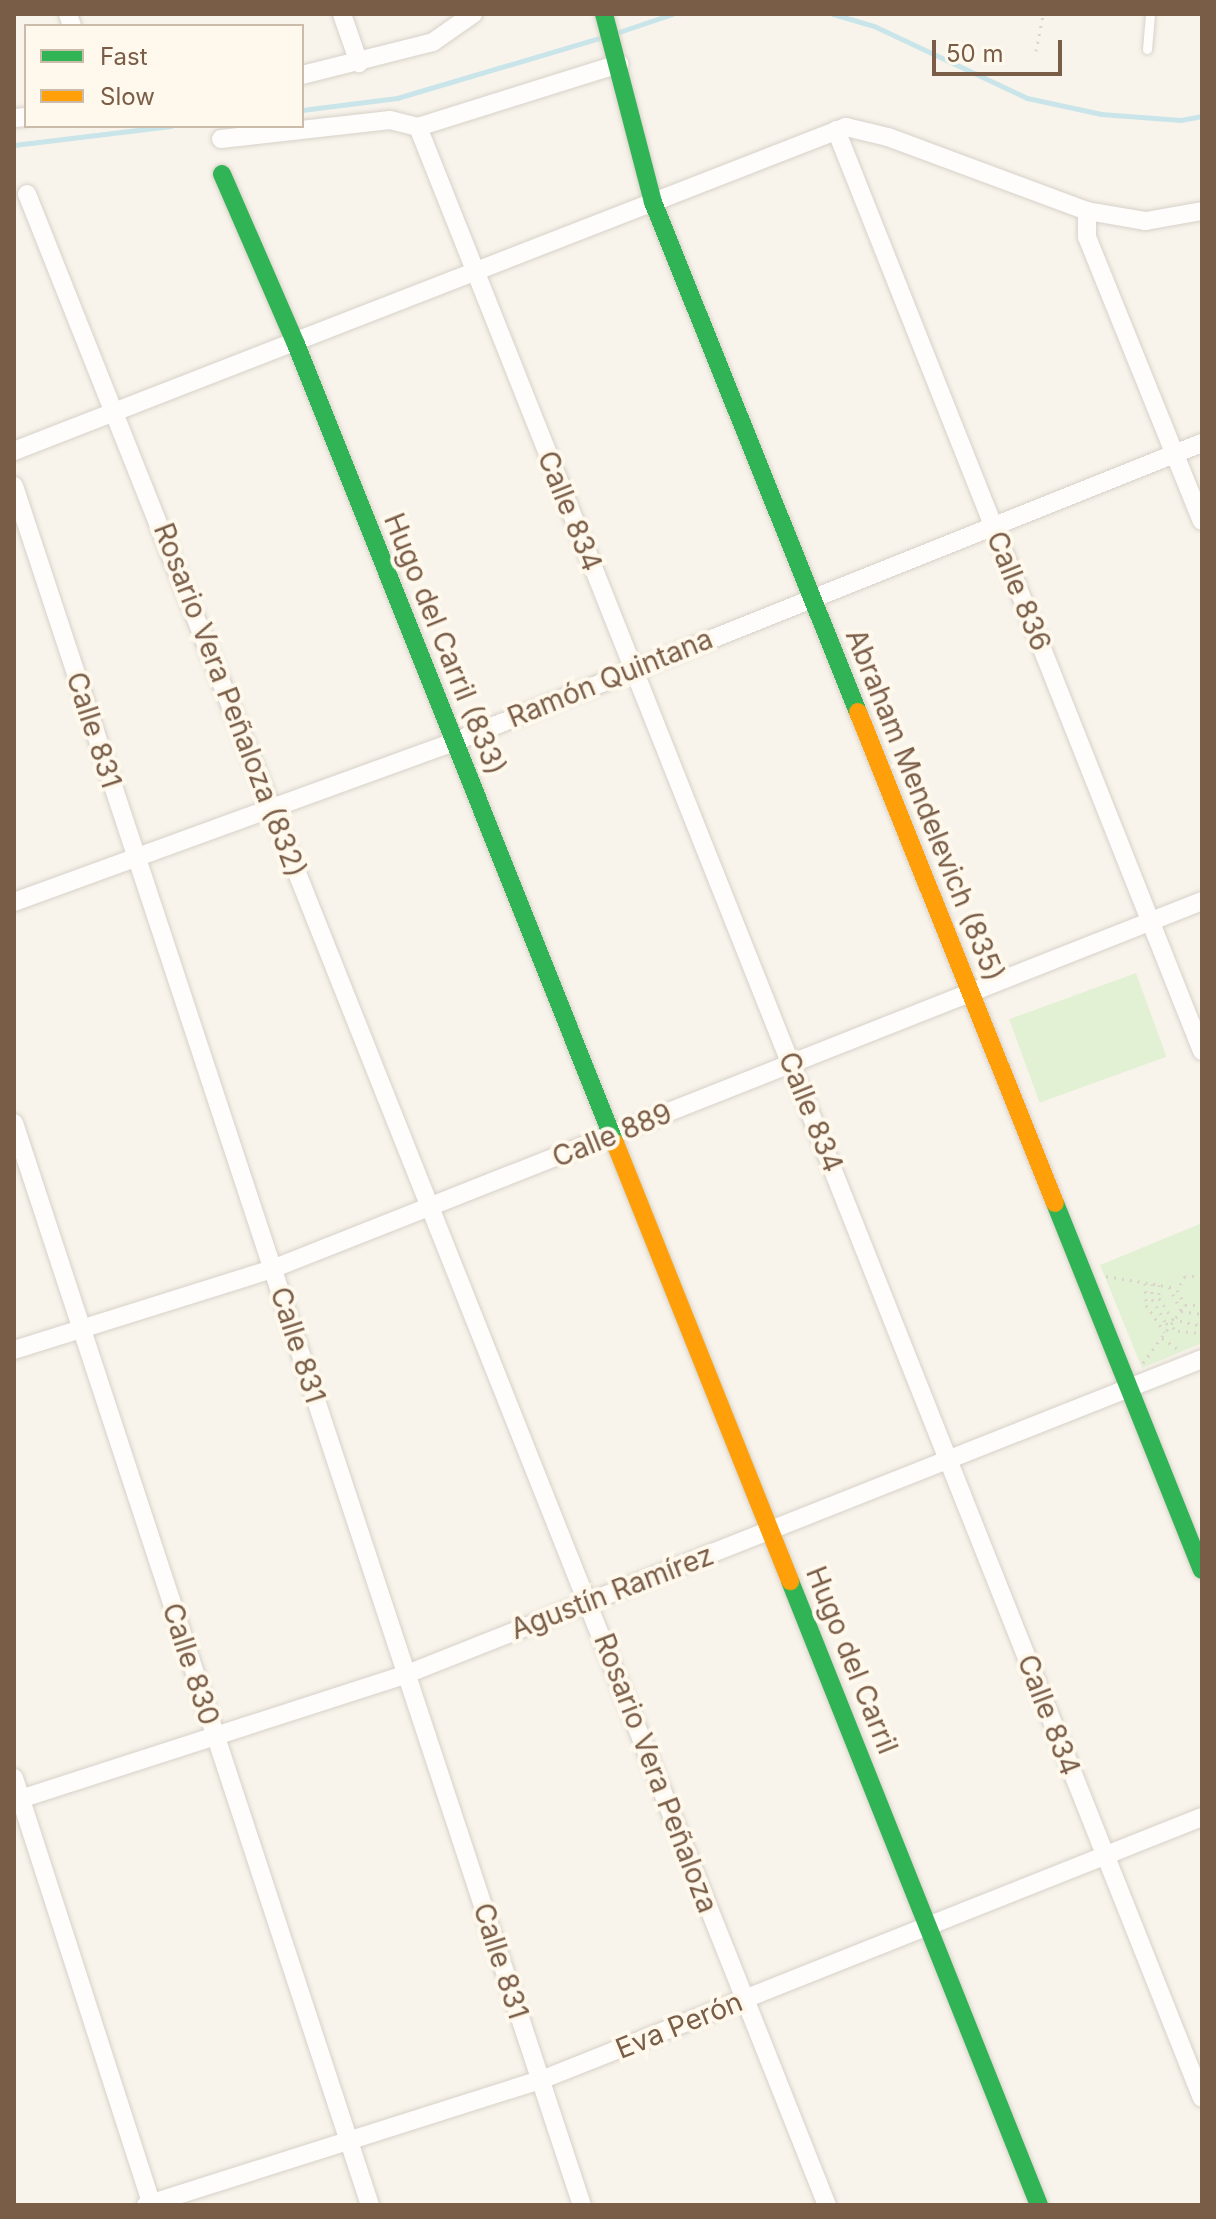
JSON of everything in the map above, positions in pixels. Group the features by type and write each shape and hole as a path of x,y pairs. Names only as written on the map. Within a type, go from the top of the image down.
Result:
{"street":[{"path":"342,14 359,63"},
{"path":"304,75 433,42 473,14"},
{"name":"Abraham Mendelevich (835)","path":"604,14 653,202 1202,1570"},
{"path":"221,139 390,120 418,127 617,59"},
{"name":"Calle 834","path":"418,127 1202,2098"},
{"path":"14,451 476,274 836,130 869,130 1087,211 1146,221 1202,211"},
{"name":"Calle 836","path":"836,130 1202,1051"},
{"name":"Hugo del Carril (833)","path":"222,174 296,344 613,1135"},
{"name":"Rosario Vera Peñaloza (832)","path":"27,194 117,412 431,1207"},
{"path":"1087,211 1087,237 1202,521"},
{"name":"Ramón Quintana","path":"14,902 136,861 454,742 810,596 1202,443"},
{"name":"Calle 831","path":"14,486 582,2205"},
{"name":"Calle 889","path":"14,1350 272,1269 1202,901"},
{"name":"Calle 830","path":"14,1123 370,2205"},
{"name":"Hugo del Carril","path":"613,1135 1039,2205"},
{"name":"Rosario Vera Peñaloza","path":"431,1207 827,2205"},
{"name":"Agustín Ramírez","path":"17,1800 214,1733 407,1674 1202,1359"},
{"path":"14,1778 17,1800 150,2204"},
{"name":"Eva Perón","path":"150,2204 541,2080 1202,1817"}],"lane":[{"path":"1147,49 1150,14"}],"path":[{"path":"1036,51 1043,14"},
{"path":"1083,1272 1177,1288"},
{"path":"1177,1288 1185,1276 1202,1276"},
{"path":"1145,1283 1146,1305 1166,1332"},
{"path":"1152,1284 1157,1312 1170,1326 1202,1333"},
{"path":"1159,1285 1164,1309 1174,1320 1202,1326"},
{"path":"1169,1287 1181,1311"},
{"path":"1177,1288 1185,1305"},
{"path":"1129,1387 1185,1305"},
{"path":"1185,1305 1202,1305"},
{"path":"1181,1311 1202,1314"}],"green space":[{"path":"1136,973 1166,1057 1040,1103 1009,1019"},
{"path":"1202,1223 1202,1343 1142,1368 1100,1265"}],"waterway":[{"path":"616,33 672,14"},
{"path":"833,14 874,26 1027,98 1101,114 1181,120 1202,116"},
{"path":"304,110 397,98 603,37"},
{"path":"14,145 154,128"}],"traffic: fast":[{"path":"604,14 653,202 858,712"},
{"path":"222,174 296,344 615,1143"},
{"path":"1055,1203 1202,1570"},
{"path":"790,1581 1039,2205"}],"traffic: slow":[{"path":"858,712 1055,1203"},
{"path":"615,1143 790,1581"}]}
